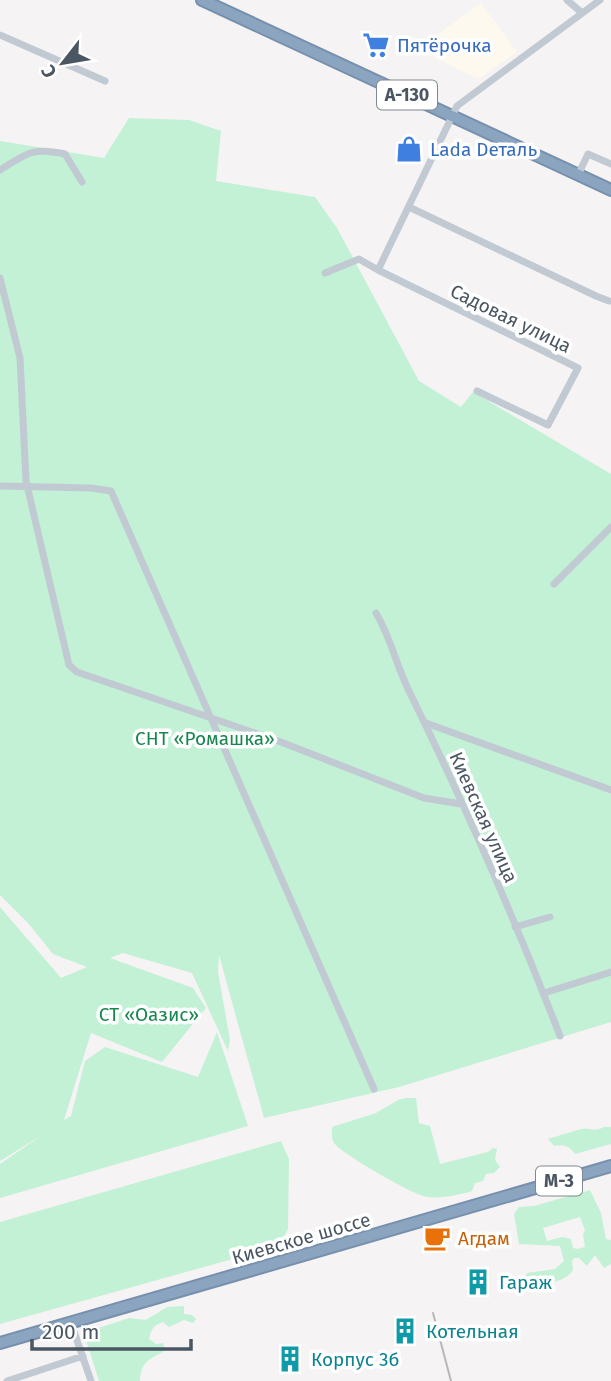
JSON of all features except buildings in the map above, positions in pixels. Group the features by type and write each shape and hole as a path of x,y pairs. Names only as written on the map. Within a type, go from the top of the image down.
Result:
{"highway":[{"name":"А-130","path":"202,0 611,190"},
{"name":"Киевское шоссе","path":"0,1343 611,1166"}],"street":[{"path":"567,0 581,12"},
{"path":"326,273 359,259 378,270 457,106 600,0"},
{"path":"0,35 105,82"},
{"path":"0,170 31,152 45,150 65,154 82,182"},
{"path":"578,175 588,153 611,164"},
{"path":"409,207 609,301"},
{"name":"Садовая улица","path":"378,270 578,368 548,425 477,391"},
{"path":"0,278 20,358 26,481 69,665 77,672 281,743 424,798 461,804"},
{"path":"0,486 92,488 111,491 374,1089"},
{"path":"554,584 611,527"},
{"name":"Киевская улица","path":"376,613 387,631 404,682 426,723 544,993 560,1036"},
{"path":"426,723 611,790"},
{"path":"515,927 550,917"},
{"path":"544,993 611,972"},
{"path":"71,1323 91,1381"},
{"path":"7,1381 83,1356"}],"shaded area":[{"path":"481,3 517,52 478,79 418,49"}],"green space":[{"path":"129,118 189,120 221,131 216,181 315,197 337,228 419,381 461,407 473,392 611,474 611,1022 399,1087 264,1118 219,955 218,972 230,1040 228,1051 192,973 123,953 110,958 193,988 206,1008 162,1062 91,1033 64,1120 71,1116 85,1061 105,1047 198,1077 217,1032 248,1126 0,1198 0,1164 42,1135 0,1161 0,907 61,978 87,967 53,954 28,923 0,895 0,141 104,158"},
{"path":"406,1098 416,1098 419,1123 430,1126 440,1164 488,1152 493,1148 497,1149 495,1160 500,1167 494,1173 486,1174 483,1181 475,1183 472,1191 429,1197 415,1193 376,1172 334,1143 332,1127 376,1113"},
{"path":"611,1127 611,1144 575,1154 566,1146 554,1146 548,1139 581,1129 595,1130"},
{"path":"281,1141 289,1159 288,1229 279,1246 0,1324 0,1222"},
{"path":"590,1190 601,1213 606,1239 611,1240 611,1264 604,1268 595,1255 587,1266 579,1258 574,1258 573,1270 564,1278 527,1284 524,1281 527,1273 555,1269 564,1261 560,1246 519,1244 514,1214 519,1207 534,1206","holes":["580,1217 585,1230 585,1247 577,1249 573,1248 571,1239 562,1237 547,1241 543,1228"]},
{"path":"184,1306 184,1314 192,1315 196,1319 193,1323 184,1320 169,1327 163,1322 153,1328 149,1339 156,1344 164,1343 163,1352 146,1363 140,1381 99,1381 86,1340 89,1331 129,1318 146,1320 167,1307"}],"railway":[{"path":"433,1313 451,1381"}],"place":[{"name":"Пятёрочка","path":"376,45"},
{"name":"Lada Dеталь","path":"409,149"},
{"name":"Агдам","path":"437,1238"},
{"name":"Гараж","path":"478,1282"},
{"name":"Котельная","path":"405,1331"},
{"name":"Корпус 3б","path":"290,1359"}],"park label":[{"name":"СНТ «Ромашка»","path":"205,738"},
{"name":"СТ «Оазис»","path":"149,1014"}]}
